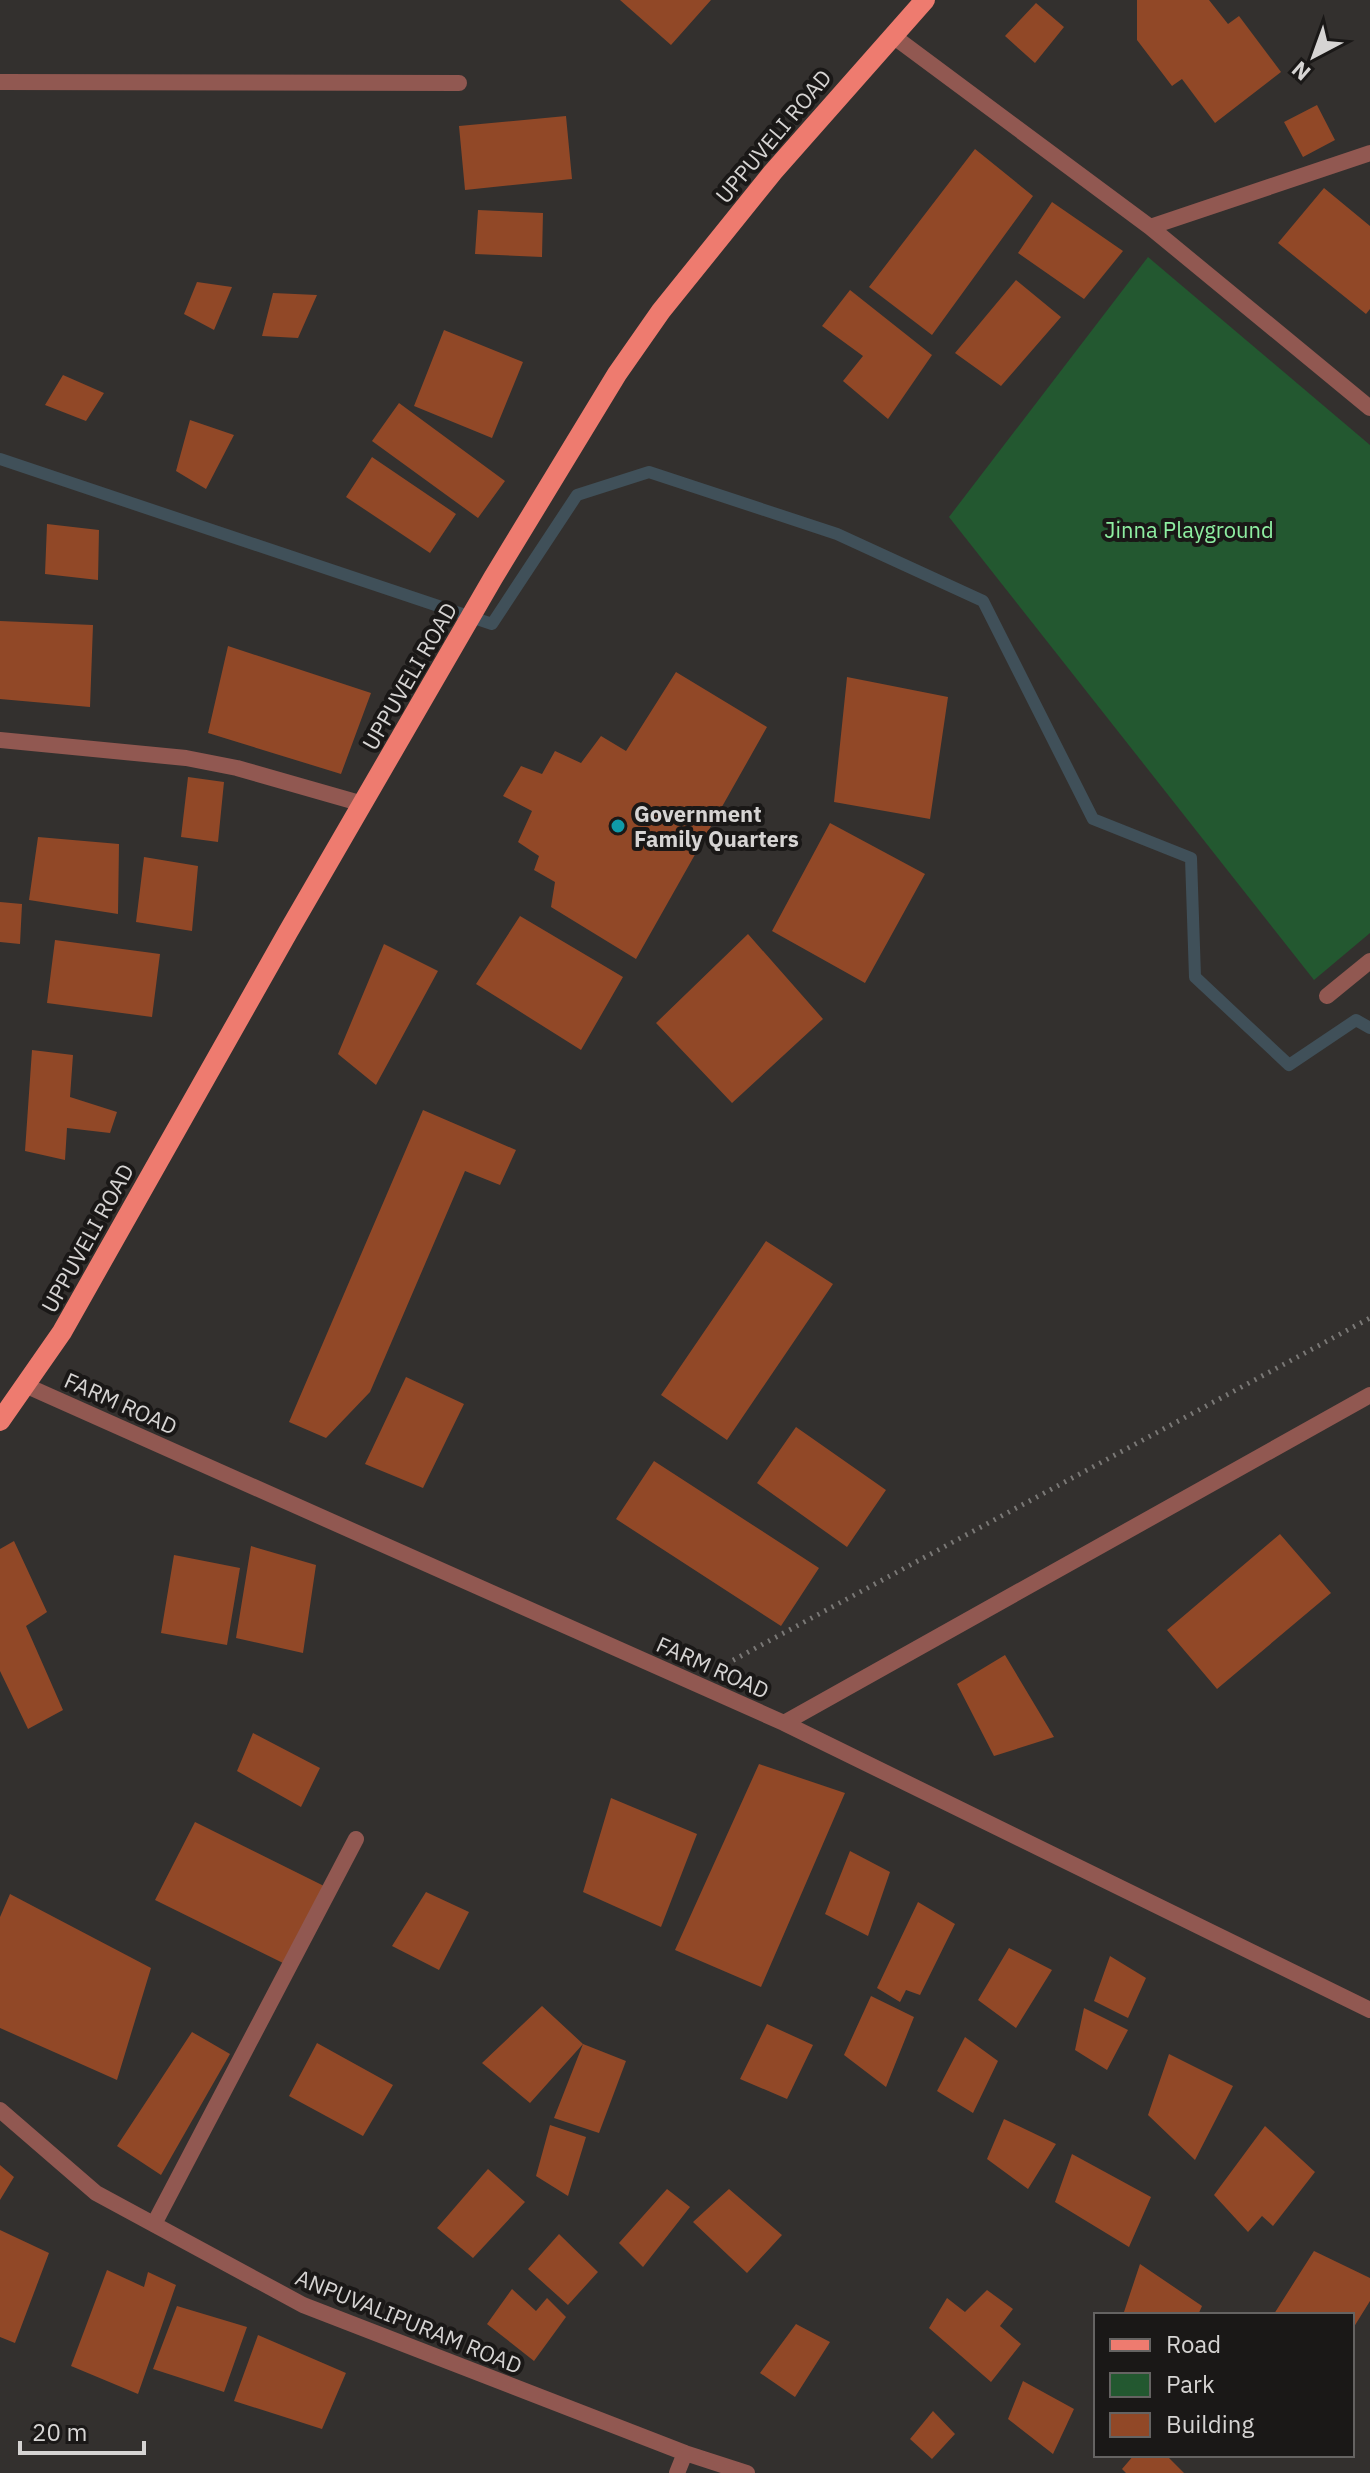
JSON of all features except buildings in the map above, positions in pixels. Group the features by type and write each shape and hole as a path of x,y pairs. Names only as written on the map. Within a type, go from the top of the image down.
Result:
{"main road":[{"name":"UPPUVELI ROAD","path":"0,1421 62,1332 493,578 617,374 661,311 773,172 925,0"}],"street":[{"path":"893,36 1150,227 1370,408"},
{"path":"0,82 459,83"},
{"path":"1150,227 1370,153"},
{"path":"0,740 186,758 237,768 363,804"},
{"path":"1327,996 1370,961"},
{"name":"FARM ROAD","path":"27,1386 784,1723 1370,2010"},
{"path":"784,1723 1370,1395"},
{"path":"154,2224 356,1839"},
{"name":"ANPUVALIPURAM ROAD","path":"0,2110 96,2193 303,2305 685,2453 747,2473"},
{"path":"677,2473 685,2453"}],"path":[{"path":"721,1667 1370,1318"}],"green space":[{"name":"Jinna Playground","path":"1148,257 1370,445 1370,933 1314,980 949,517"}],"waterway":[{"path":"0,459 492,624 577,495 649,472 837,534 983,601 1093,819 1191,858 1195,977 1289,1065 1356,1020 1370,1028"}],"place":[{"name":"Government Family Quarters","path":"618,826"}]}
